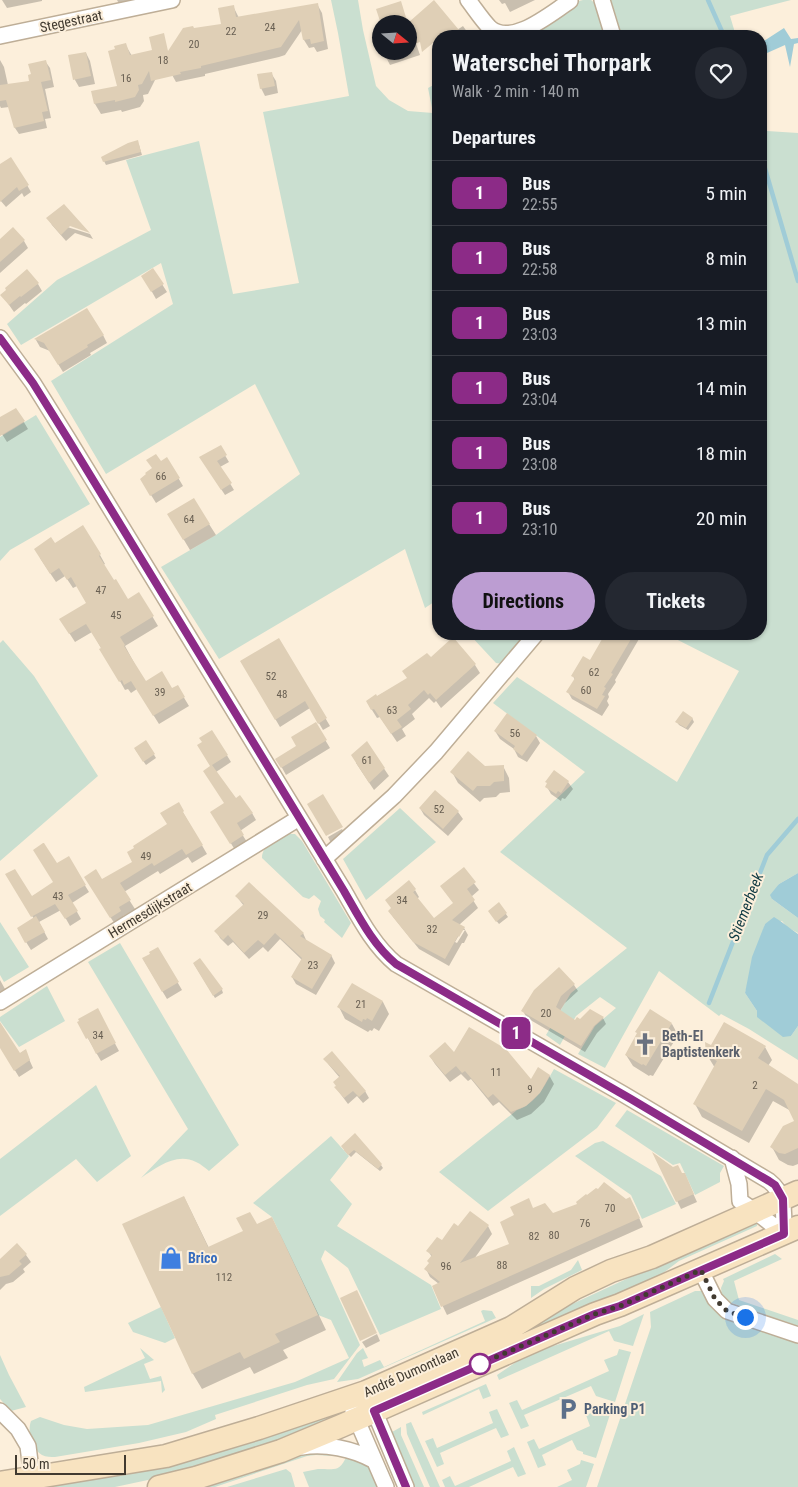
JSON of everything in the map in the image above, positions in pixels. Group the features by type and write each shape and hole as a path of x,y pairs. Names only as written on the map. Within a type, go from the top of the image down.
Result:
{"main road":[{"name":"André Dumontlaan","path":"159,1487 196,1478 281,1451 361,1405 511,1328 575,1288 611,1271 652,1258 791,1196"},
{"name":"André Dumontlaan","path":"0,1483 32,1483 166,1456 259,1428 361,1405 620,1306 791,1230"}],"street":[{"name":"Stegestraat","path":"0,36 172,0"},
{"path":"468,0 493,30"},
{"path":"602,0 611,30"},
{"path":"523,30 570,1"},
{"path":"0,338 33,383 366,930 387,957 396,964 732,1158 775,1185 791,1196 791,1230 740,1202 739,1184 732,1158"},
{"path":"324,859 394,796 436,752 531,640"},
{"name":"Hermesdijkstraat","path":"0,1002 299,818"},
{"path":"701,1270 715,1299 727,1311 798,1335"},
{"path":"361,1405 373,1460 386,1487"},
{"path":"361,1405 406,1487"},
{"path":"0,1411 18,1430 28,1446 32,1483"},
{"path":"281,1451 306,1446 326,1446 344,1449 373,1460"}],"green space":[{"path":"331,0 358,0 376,86 389,100 408,111 432,113 432,603 425,608 405,549 219,659 161,567 216,535 300,474 255,384 106,474 51,381 173,304 161,263 21,345 7,324 57,280 151,230 126,160 199,141 233,294 299,283 263,112 349,96"},
{"path":"591,0 598,6 607,30 532,30 571,8 579,1"},
{"path":"611,0 791,0 730,16 734,30 620,30"},
{"path":"432,86 432,108 428,88"},
{"path":"767,131 798,133 798,873 779,884 772,899 798,918 798,933 787,927 782,921 765,924 745,993 757,1011 791,1036 798,1026 798,1060 749,1029 721,1014 719,1016 659,971 605,1068 578,1054 595,1026 616,1008 600,997 576,1016 560,1045 546,1035 571,993 627,948 500,852 585,772 493,703 517,677 677,782 739,671 678,640 767,640"},
{"path":"36,415 90,504 10,550 0,561 0,437"},
{"path":"3,640 34,676 98,776 0,861 0,643"},
{"path":"475,640 524,640 503,664 496,663"},
{"path":"400,808 436,842 366,900 343,859"},
{"path":"289,834 295,834 302,841 351,923 342,938 320,916 318,909 321,901 314,895 309,899 303,897 262,858 268,846"},
{"path":"0,922 29,967 4,982 0,975"},
{"path":"120,943 239,1145 209,1171 189,1159 181,1159 167,1162 141,1178 188,1129 88,962"},
{"path":"47,986 65,1021 19,1047 0,1021 0,1017"},
{"path":"554,1069 616,1103 597,1128 488,1211 439,1172 517,1110 535,1099"},
{"path":"96,1085 131,1156 97,1182 76,1159 0,1216 0,1159"},
{"path":"627,1110 724,1166 720,1173 720,1182 695,1195 680,1163 673,1165 615,1126"},
{"path":"331,1136 349,1156 330,1180 352,1204 337,1226 431,1285 441,1309 380,1335 348,1268 325,1250 321,1259 360,1345 334,1379 307,1385 215,1415 216,1419 186,1432 139,1443 55,1457 45,1456 38,1452 31,1440 30,1425 31,1421 40,1417 64,1425 87,1429 148,1425 295,1382 349,1358 331,1320 318,1315 272,1217 253,1203"},
{"path":"603,1141 661,1176 676,1204 642,1219 631,1195 575,1156 595,1143"},
{"path":"757,1223 757,1226 679,1261 654,1280 515,1337 529,1324 689,1250"},
{"path":"775,1254 782,1259 734,1281 739,1300 798,1320 798,1326 729,1302 722,1296 723,1279"},
{"path":"578,1260 582,1270 544,1289 531,1298 531,1286 539,1286 571,1270"},
{"path":"695,1291 702,1291 798,1341 798,1487 597,1487 651,1327 650,1312"},
{"path":"161,1307 175,1338 165,1343 133,1332 128,1323"},
{"path":"481,1311 492,1311 496,1318 358,1379 337,1382 357,1353 363,1348 368,1358 362,1360 364,1367 380,1360 384,1367 485,1321"},
{"path":"644,1314 633,1346 614,1341 609,1331 499,1380 497,1375 522,1358 543,1349 620,1326"},
{"path":"140,1348 154,1360 144,1364 150,1379 161,1376 165,1390 162,1393 161,1381 85,1392 84,1387 145,1358"},
{"path":"619,1349 631,1352 615,1402 596,1396 591,1386 524,1415 529,1426 521,1429 509,1403 517,1400 522,1410 609,1371 604,1360 617,1355"},
{"path":"0,1355 26,1407 11,1411 0,1399"},
{"path":"486,1384 491,1396 483,1399 479,1389 423,1415 422,1412"},
{"path":"601,1404 612,1408 596,1458 577,1450 572,1440 542,1455 546,1465 538,1468 527,1442 534,1439 539,1449 590,1426 586,1415 599,1410"},
{"path":"497,1409 509,1435 501,1438 496,1428 440,1453 444,1464 437,1467 425,1441 433,1438 437,1448 493,1423 489,1412"},
{"path":"346,1411 345,1418 176,1474 115,1487 53,1487 58,1483"},
{"path":"411,1422 440,1487 430,1487 407,1434 406,1424"},
{"path":"401,1427 401,1435 424,1487 414,1487 393,1441 392,1432"},
{"path":"514,1447 526,1474 518,1477 513,1467 469,1487 445,1487 442,1480 450,1476 455,1486 511,1461 507,1451"},
{"path":"306,1452 333,1453 332,1456 307,1456 215,1487 205,1487 205,1484"},
{"path":"347,1455 368,1466 380,1487 309,1487 303,1472 339,1468"},
{"path":"581,1460 594,1464 586,1487 557,1487 572,1480 567,1470 580,1464"},
{"path":"286,1469 291,1473 295,1487 227,1487"}],"water":[{"path":"784,28 791,39 798,38 798,43 794,44 790,67 785,45 767,53 767,39"},
{"path":"798,873 798,918 772,899 770,895 779,884"},
{"path":"774,917 798,934 798,1026 791,1036 783,1037 757,1017 757,1011 745,993 752,957 765,924"}],"building":[{"path":"434,0 459,30 432,30 432,44 422,52 420,42 418,43 417,15"},
{"path":"401,1 405,15 378,15 376,9"},
{"path":"318,3 324,41 311,44 310,39 303,40 299,20 281,47 201,66 201,68 180,72 181,74 151,81 149,71 142,84 138,85 139,90 135,97 115,102 115,100 94,104 91,91 117,86 108,51 115,49 114,46 126,43 130,55 152,50 149,37 164,33 168,51 183,28 221,24 218,8 234,5 236,17"},
{"path":"86,52 91,76 73,80 68,55"},
{"path":"46,60 51,80 41,82 48,111 42,112 44,121 14,128 6,100 0,101 0,85 29,81 28,75 31,74 28,64"},
{"path":"272,72 275,86 260,89 257,74"},
{"path":"138,140 141,152 103,162 101,157"},
{"path":"11,157 29,185 19,191 17,187 0,202 0,164"},
{"path":"64,204 90,233 70,226 61,235 46,218"},
{"path":"13,227 25,240 0,262 0,239"},
{"path":"153,268 164,284 151,292 141,276"},
{"path":"27,269 39,283 9,305 0,295 6,290 5,288"},
{"path":"87,308 104,335 58,365 44,343 34,339"},
{"path":"16,408 25,421 0,436 0,417"},
{"path":"221,445 227,455 217,461 232,483 221,490 199,457"},
{"path":"156,454 161,461 167,457 180,478 150,496 140,479 152,468 146,460"},
{"path":"194,498 210,524 183,540 167,514"},
{"path":"83,525 101,554 99,556 128,599 139,592 154,616 120,637 124,646 146,681 162,671 172,688 178,685 185,697 153,716 131,681 124,685 122,680 119,682 86,624 69,634 59,619 86,603 71,577 67,580 59,568 50,574 34,549 51,537 55,543"},
{"path":"279,638 327,718 318,724 305,701 275,720 240,661"},
{"path":"450,640 456,640 476,664 436,700 430,693 428,695 424,690 408,705 411,709 397,720 402,727 391,734 374,709 371,710 366,701 407,678 402,671 427,653 431,657"},
{"path":"602,640 630,640 604,687 606,688 602,695 605,696 597,709 566,692 575,678 571,676 583,656 590,660"},
{"path":"683,711 693,718 686,728 675,722"},
{"path":"507,713 537,735 522,756 513,749 515,746 494,731"},
{"path":"316,722 327,740 281,768 275,759 296,746 291,737"},
{"path":"212,730 228,755 212,765 236,798 240,795 253,813 237,823 244,835 230,844 210,812 224,803 203,771 210,766 197,745 202,742 199,738"},
{"path":"146,740 155,754 143,762 134,748"},
{"path":"367,741 385,768 369,783 351,755"},
{"path":"468,751 485,766 504,765 504,781 494,782 490,786 477,786 473,791 450,772"},
{"path":"554,770 569,781 561,793 558,791 556,794 545,787 547,783 545,782"},
{"path":"435,790 459,811 443,829 419,808"},
{"path":"323,794 343,827 326,836 307,804"},
{"path":"179,802 203,845 186,855 182,849 154,866 152,863 120,883 131,900 119,907 121,911 110,918 84,877 96,869 102,879 132,862 127,852 167,824 160,813"},
{"path":"43,843 57,863 69,856 86,885 68,895 78,911 65,919 55,904 31,917 5,874 15,869 32,896 53,882 33,850"},
{"path":"464,867 476,882 467,889 475,900 452,920 465,927 445,959 413,942 388,911 391,908 385,900 409,880 416,889 413,892 434,918 453,903 440,886"},
{"path":"249,882 304,933 300,936 332,955 312,989 291,977 302,958 275,933 264,945 258,940 244,953 228,935 223,940 214,931 244,904 235,896"},
{"path":"499,902 507,913 496,922 488,911"},
{"path":"36,916 45,932 25,943 17,928"},
{"path":"158,947 179,982 162,992 142,958"},
{"path":"200,958 223,989 213,996 193,963"},
{"path":"559,967 575,984 561,996 556,1007 575,1020 577,1017 580,1019 590,1009 604,1017 594,1026 581,1046 521,1011 534,990"},
{"path":"352,983 383,1001 372,1021 367,1018 366,1020 363,1019 362,1022 337,1007"},
{"path":"98,1008 116,1043 96,1054 77,1022 79,1021 78,1019"},
{"name":"Beth-El Baptistenkerk","path":"650,1009 672,1023 646,1066 625,1055 637,1033 635,1032"},
{"path":"0,1022 20,1053 26,1049 30,1060 14,1071 0,1048"},
{"path":"724,1022 766,1046 758,1058 798,1084 798,1148 785,1154 779,1153 770,1147 783,1126 794,1121 784,1100 766,1089 742,1131 693,1104 717,1061 706,1055 705,1042 711,1045"},
{"path":"469,1027 506,1049 531,1079 538,1067 550,1075 540,1093 526,1106 511,1112 493,1094 488,1098 465,1071 462,1073 456,1066 445,1075 429,1056 445,1042 454,1052"},
{"path":"332,1051 366,1091 359,1097 353,1091 344,1098 334,1087 336,1086 333,1082 340,1076 323,1059"},
{"path":"355,1133 382,1164 378,1169 354,1150 348,1155 341,1146"},
{"path":"652,1152 673,1167 678,1165 682,1173 685,1173 694,1194 676,1202"},
{"path":"604,1182 626,1199 630,1197 640,1218 441,1307 432,1286 440,1282 424,1269 432,1255 426,1251 437,1237 442,1240 454,1223 458,1226 470,1211 489,1225 460,1263 509,1244 500,1222 514,1215 510,1207 529,1198 533,1208 545,1203 553,1213 577,1204 576,1202 596,1188 598,1189"},
{"path":"184,1196 208,1247 243,1231 236,1218 250,1212 257,1224 272,1217 318,1315 275,1334 280,1342 244,1359 240,1352 192,1374 122,1224"},
{"path":"17,1243 27,1254 19,1261 22,1264 9,1275 0,1277 0,1259"},
{"path":"357,1290 377,1333 360,1341 340,1298"}],"waterway":[{"name":"Stiemerbeek","path":"708,0 721,30"},
{"name":"Stiemerbeek","path":"767,175 798,281"},
{"name":"Stiemerbeek","path":"709,1003 767,855 798,819"}],"bus line":[{"name":"1","path":"0,338 33,383 275,777 366,930 387,957 769,1181 775,1185 783,1199 784,1234 620,1306 595,1314 486,1361 374,1411 406,1487"}],"place":[{"name":"Beth-El Baptistenkerk","path":"645,1044"},
{"name":"Brico","path":"171,1258"},
{"name":"Parking P1","path":"568,1409"}],"route":[{"path":"480,1364 701,1270 715,1299 727,1311 745,1317"}]}
